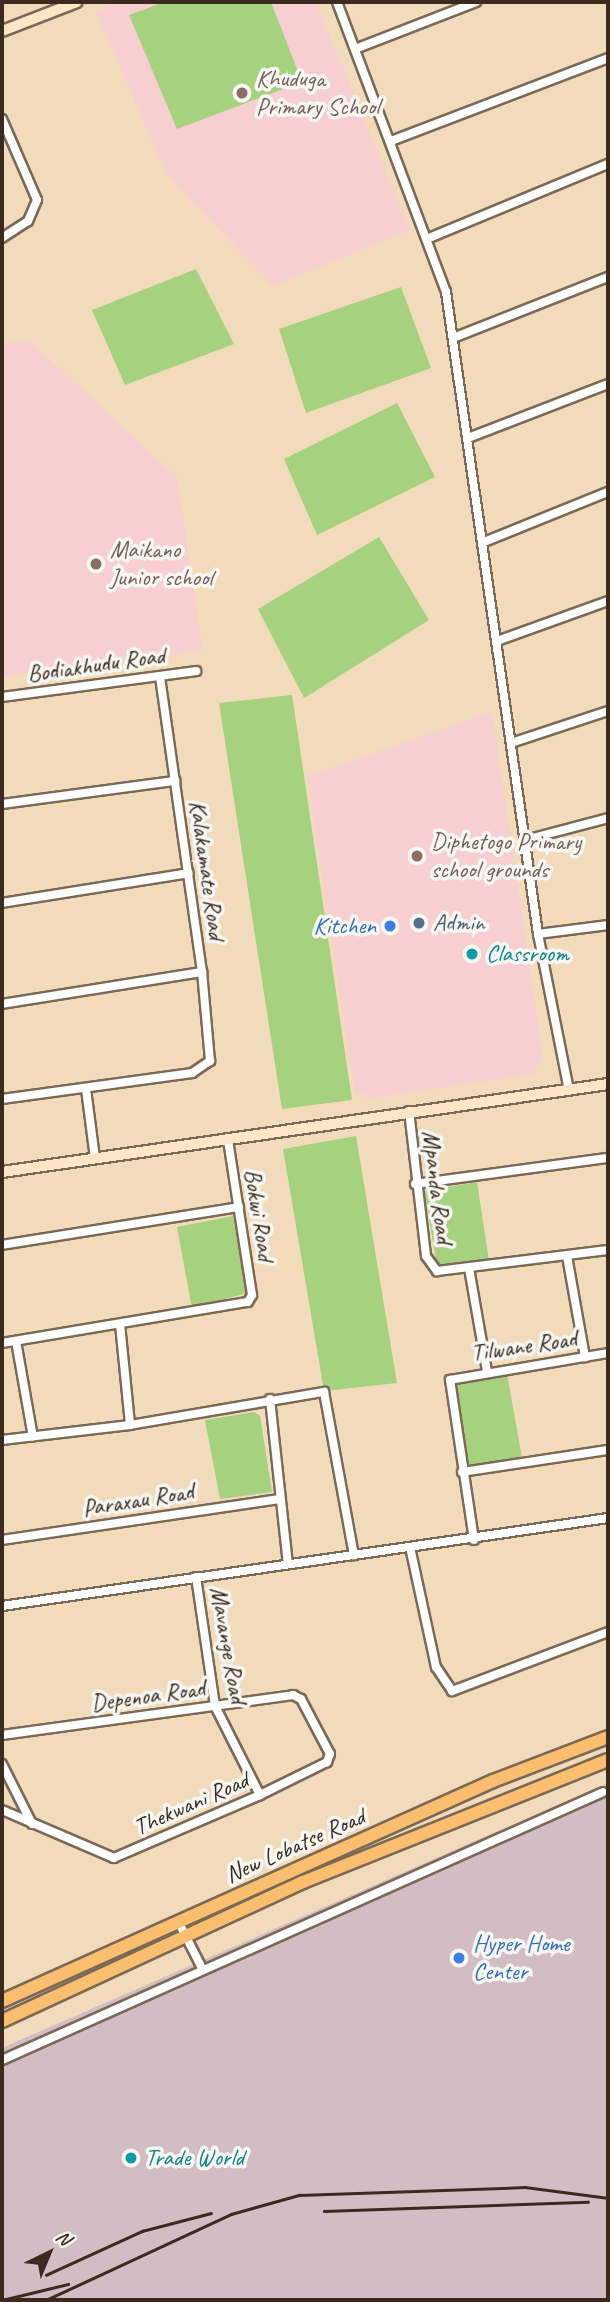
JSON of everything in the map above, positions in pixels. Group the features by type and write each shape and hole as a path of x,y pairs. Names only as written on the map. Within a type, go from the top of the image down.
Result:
{"main road":[{"name":"New Lobatse Road","path":"2,2001 494,1782 608,1737"},
{"path":"2,2021 303,1882 608,1760"},
{"path":"582,1769 608,1771"},
{"path":"61,1974 69,1990"}],"street":[{"path":"2,32 77,2"},
{"path":"337,2 429,238 446,292 484,542 538,934 569,1090"},
{"path":"355,49 476,2"},
{"path":"391,141 608,58"},
{"path":"2,119 37,200 28,221 2,238"},
{"path":"429,238 608,164"},
{"path":"453,338 608,276"},
{"path":"468,439 608,384"},
{"path":"484,542 608,492"},
{"path":"498,641 608,601"},
{"name":"Bodiakhudu Road","path":"2,698 196,671"},
{"name":"Kalakamate Road","path":"86,1089 204,1068 212,1049 160,676"},
{"path":"511,743 608,710"},
{"path":"2,804 175,781"},
{"path":"525,840 608,818"},
{"path":"2,903 189,873"},
{"path":"538,934 608,925"},
{"path":"2,1004 202,972"},
{"path":"2,1172 608,1084"},
{"path":"2,1099 86,1089 95,1158"},
{"name":"Mpanda Road","path":"409,1111 415,1184 432,1266 438,1271 469,1268"},
{"name":"Bokwi Road","path":"120,1324 240,1305 253,1295 228,1140"},
{"path":"415,1184 608,1157"},
{"path":"2,1245 239,1207"},
{"path":"486,1371 469,1268 608,1250"},
{"path":"568,1256 585,1357"},
{"path":"2,1343 120,1324 130,1425"},
{"path":"16,1341 33,1437"},
{"name":"Tilwane Road","path":"462,1472 449,1383 458,1375 608,1353"},
{"path":"2,1440 130,1425 322,1391 327,1395 354,1555"},
{"path":"270,1399 288,1564"},
{"path":"474,1540 462,1472 608,1450"},
{"name":"Paraxau Road","path":"2,1540 279,1499"},
{"path":"2,1606 474,1540 608,1518"},
{"path":"410,1547 436,1667 452,1691 608,1632"},
{"name":"Mavange Road","path":"196,1577 215,1706 260,1795"},
{"name":"Depenoa Road","path":"2,1735 299,1697"},
{"name":"Thekwani Road","path":"2,1810 114,1858 260,1795 330,1757 299,1697"},
{"path":"2,1764 32,1825"},
{"path":"2,2060 603,1792"},
{"path":"178,1921 203,1970"}],"shaded area":[{"name":"Khuduga Primary School","path":"121,2 316,2 410,230 273,286 166,174 96,12"},
{"name":"Maikano Junior school","path":"31,342 177,477 203,650 2,676 2,343"},
{"name":"Diphetogo Primary school grounds","path":"492,712 543,1058 533,1074 365,1099 364,1093 355,1095 307,776"},
{"path":"608,1783 608,2300 2,2300 2,2048"}],"green space":[{"path":"164,2 271,2 302,82 177,129 129,15"},
{"path":"196,269 234,344 125,385 92,310"},
{"path":"401,287 431,368 306,413 279,329"},
{"path":"397,403 435,477 317,535 284,459"},
{"path":"379,537 429,620 304,698 258,609"},
{"path":"292,695 352,1100 282,1109 219,703"},
{"path":"356,1136 397,1383 324,1391 283,1149"},
{"path":"477,1182 489,1261 442,1270 437,1265 424,1191"},
{"path":"233,1216 247,1293 192,1308 177,1227"},
{"path":"507,1374 522,1458 468,1470 453,1387 456,1381"},
{"path":"254,1412 260,1416 272,1492 220,1499 205,1420"}],"railway":[{"path":"46,2300 231,2214 299,2195 525,2187 608,2198"},
{"path":"324,2211 588,2202"},
{"path":"46,2275 142,2231 211,2213"},
{"path":"2,2300 68,2284"}],"place":[{"name":"Khuduga Primary School","path":"242,93"},
{"name":"Maikano Junior school","path":"96,564"},
{"name":"Diphetogo Primary school grounds","path":"417,856"},
{"name":"Admin","path":"419,923"},
{"name":"Kitchen","path":"390,926"},
{"name":"Classroom","path":"472,954"},
{"name":"Hyper Home Center","path":"459,1958"},
{"name":"Trade World","path":"131,2158"}]}
